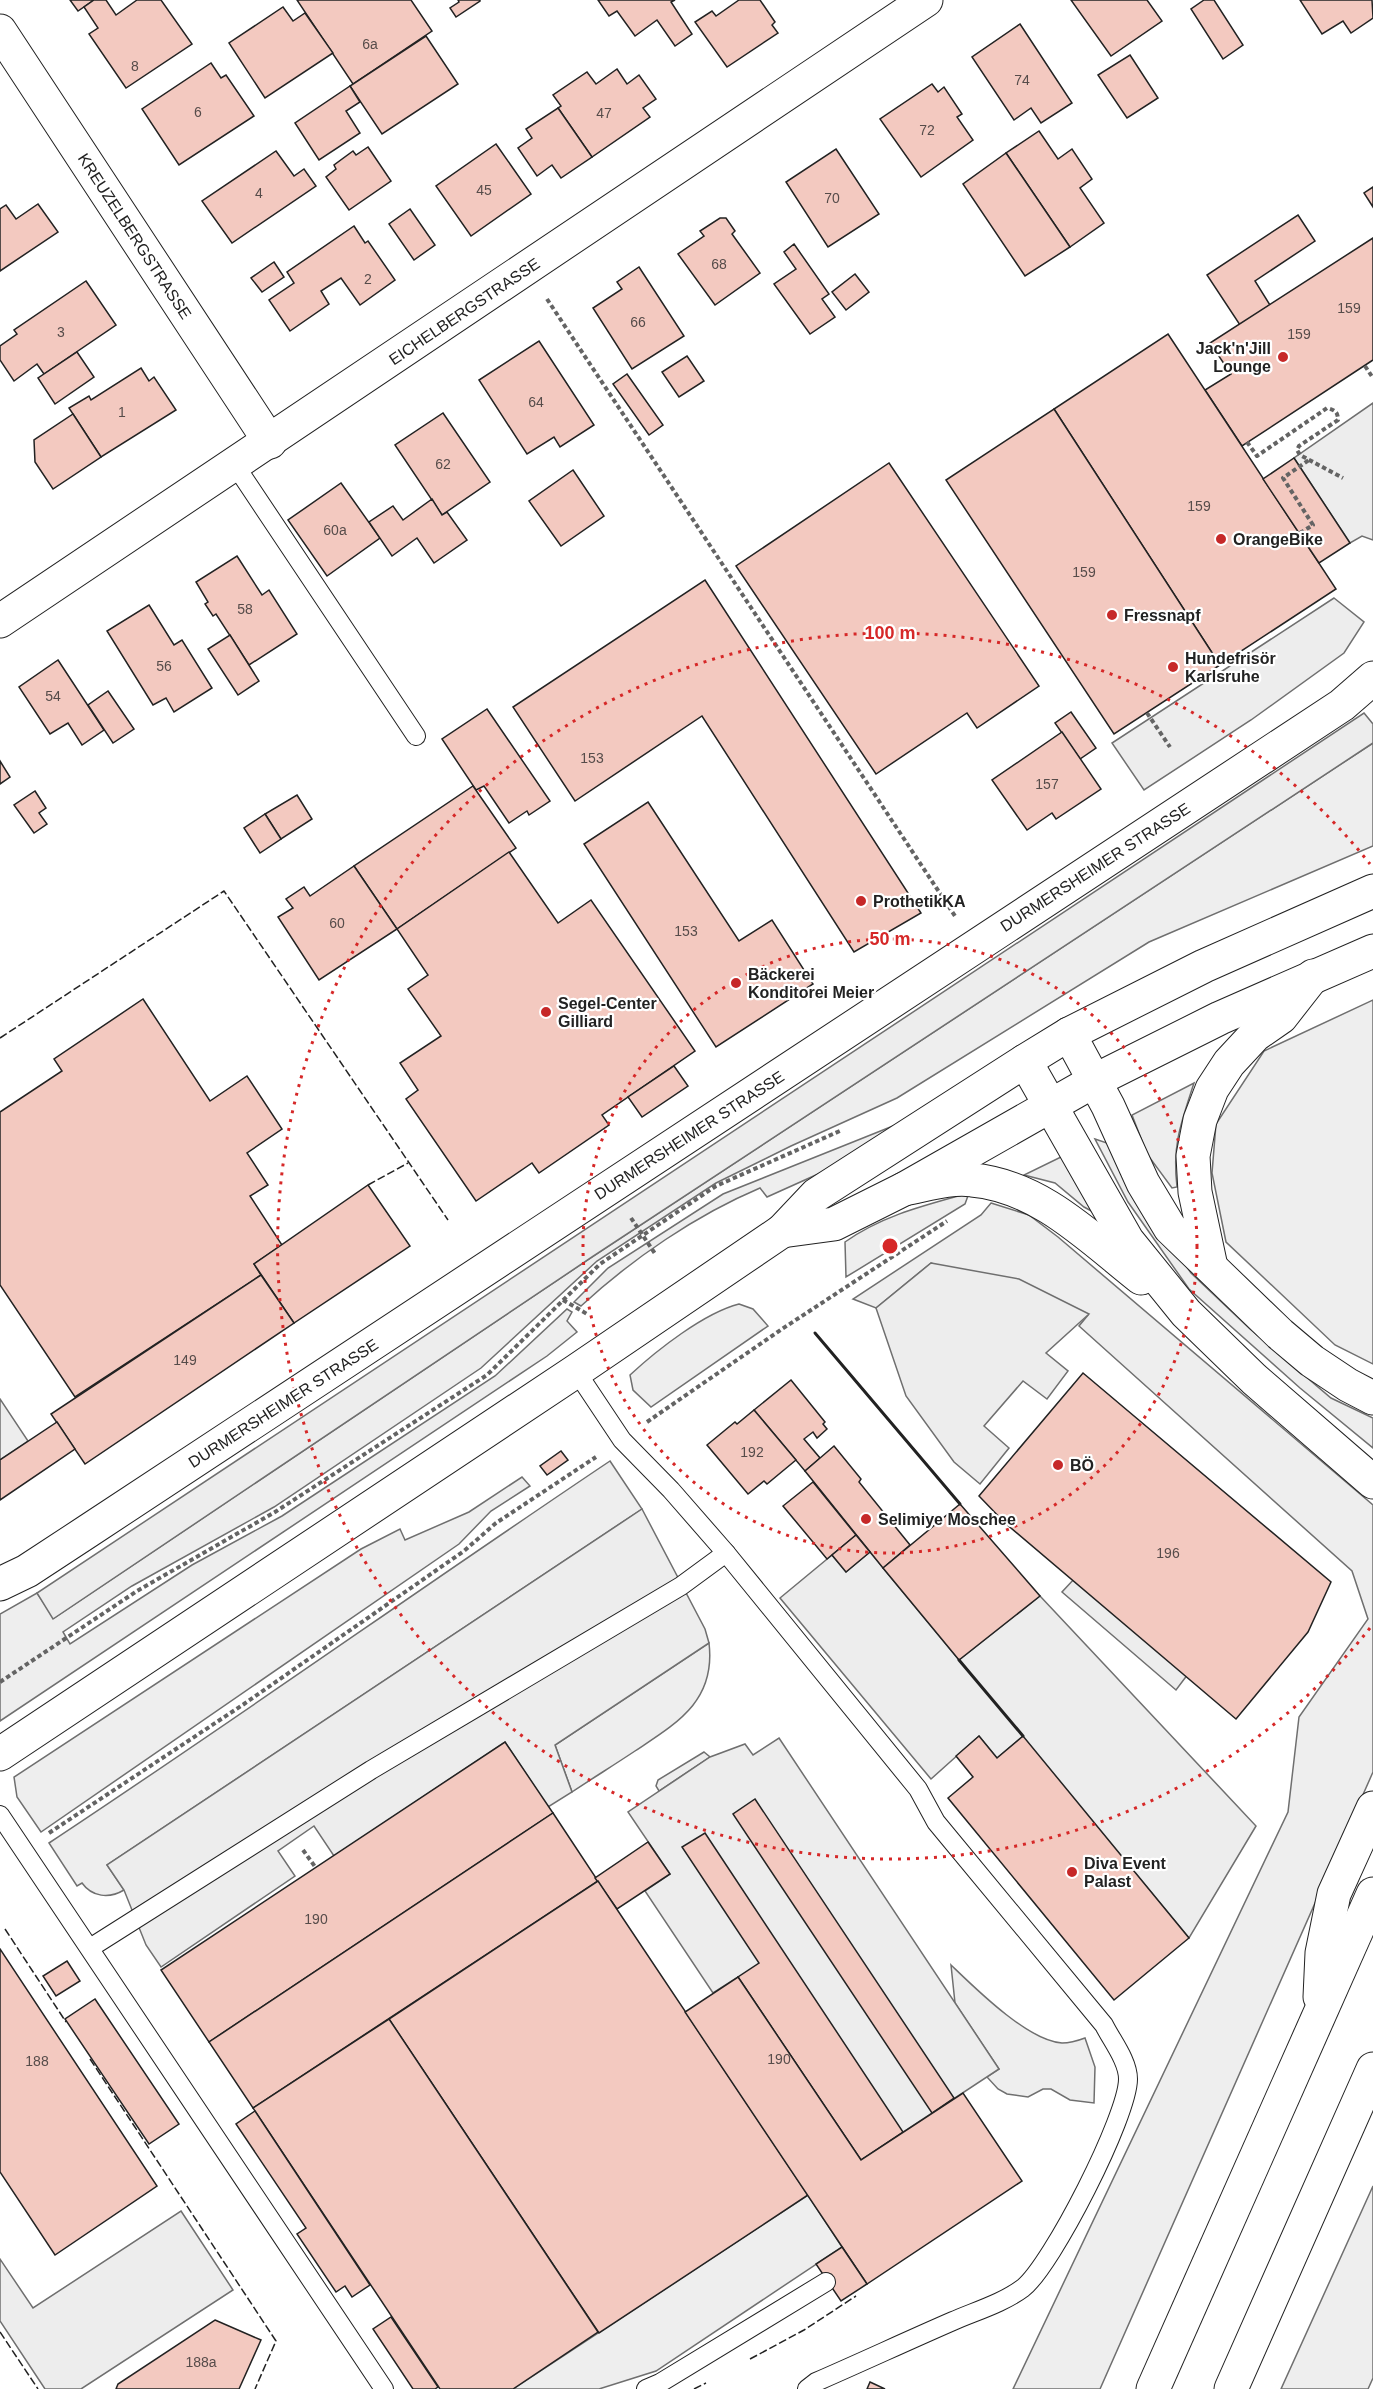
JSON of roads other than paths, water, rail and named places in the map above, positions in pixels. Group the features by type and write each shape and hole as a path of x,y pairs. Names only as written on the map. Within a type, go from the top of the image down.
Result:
{"main road":[{"name":"EICHELBERGSTRASSE","path":"0,621 527,269 905,6"},
{"name":"KREUZELBERGSTRASSE","path":"0,31 270,442"},
{"name":"DURMERSHEIMER STRASSE","path":"0,1584 27,1571 1342,705 1373,678"},
{"path":"0,1754 576,1371 782,1231 816,1195 1025,1061 1069,1034 1204,966 1373,891"},
{"path":"782,1231 834,1224 904,1189 1094,1081 1220,1018 1373,951"},
{"path":"1211,1267 1195,1192 1193,1156 1200,1120 1212,1089 1229,1063 1255,1035 1281,1017 1313,976"},
{"path":"1069,1034 1143,1183 1170,1228 1280,1334 1312,1361 1348,1385 1373,1398"},
{"path":"1025,1061 1127,1240 1186,1313"},
{"path":"904,1189 956,1179 988,1182 1028,1194 1062,1216 1186,1313 1254,1378 1373,1482"},
{"path":"1319,2015 1322,1953 1334,1894 1373,1808"},
{"path":"1153,2389 1373,1894"},
{"path":"1231,2389 1373,2069"}],"lane":[{"path":"235,465 416,736"},
{"path":"576,1371 622,1440 672,1490 726,1553 918,1789 936,1822 1104,2025 1124,2062 1128,2078 1125,2098 1110,2142 1043,2264 1023,2287 987,2306 816,2382 807,2389"},
{"path":"90,1948 370,1770 681,1586 726,1553"},
{"path":"0,1815 384,2389"},
{"path":"646,2389 660,2383 826,2282"}],"place":[{"name":"Jack'n'Jill Lounge","path":"1283,357"},
{"name":"OrangeBike","path":"1221,539"},
{"name":"Fressnapf","path":"1112,615"},
{"name":"Hundefrisör Karlsruhe","path":"1173,667"},
{"name":"ProthetikKA","path":"861,901"},
{"name":"Bäckerei Konditorei Meier","path":"736,983"},
{"name":"Segel-Center Gilliard","path":"546,1012"},
{"name":"BÖ","path":"1058,1465"},
{"name":"Selimiye Moschee","path":"866,1519"},
{"name":"Diva Event Palast","path":"1072,1872"}]}
